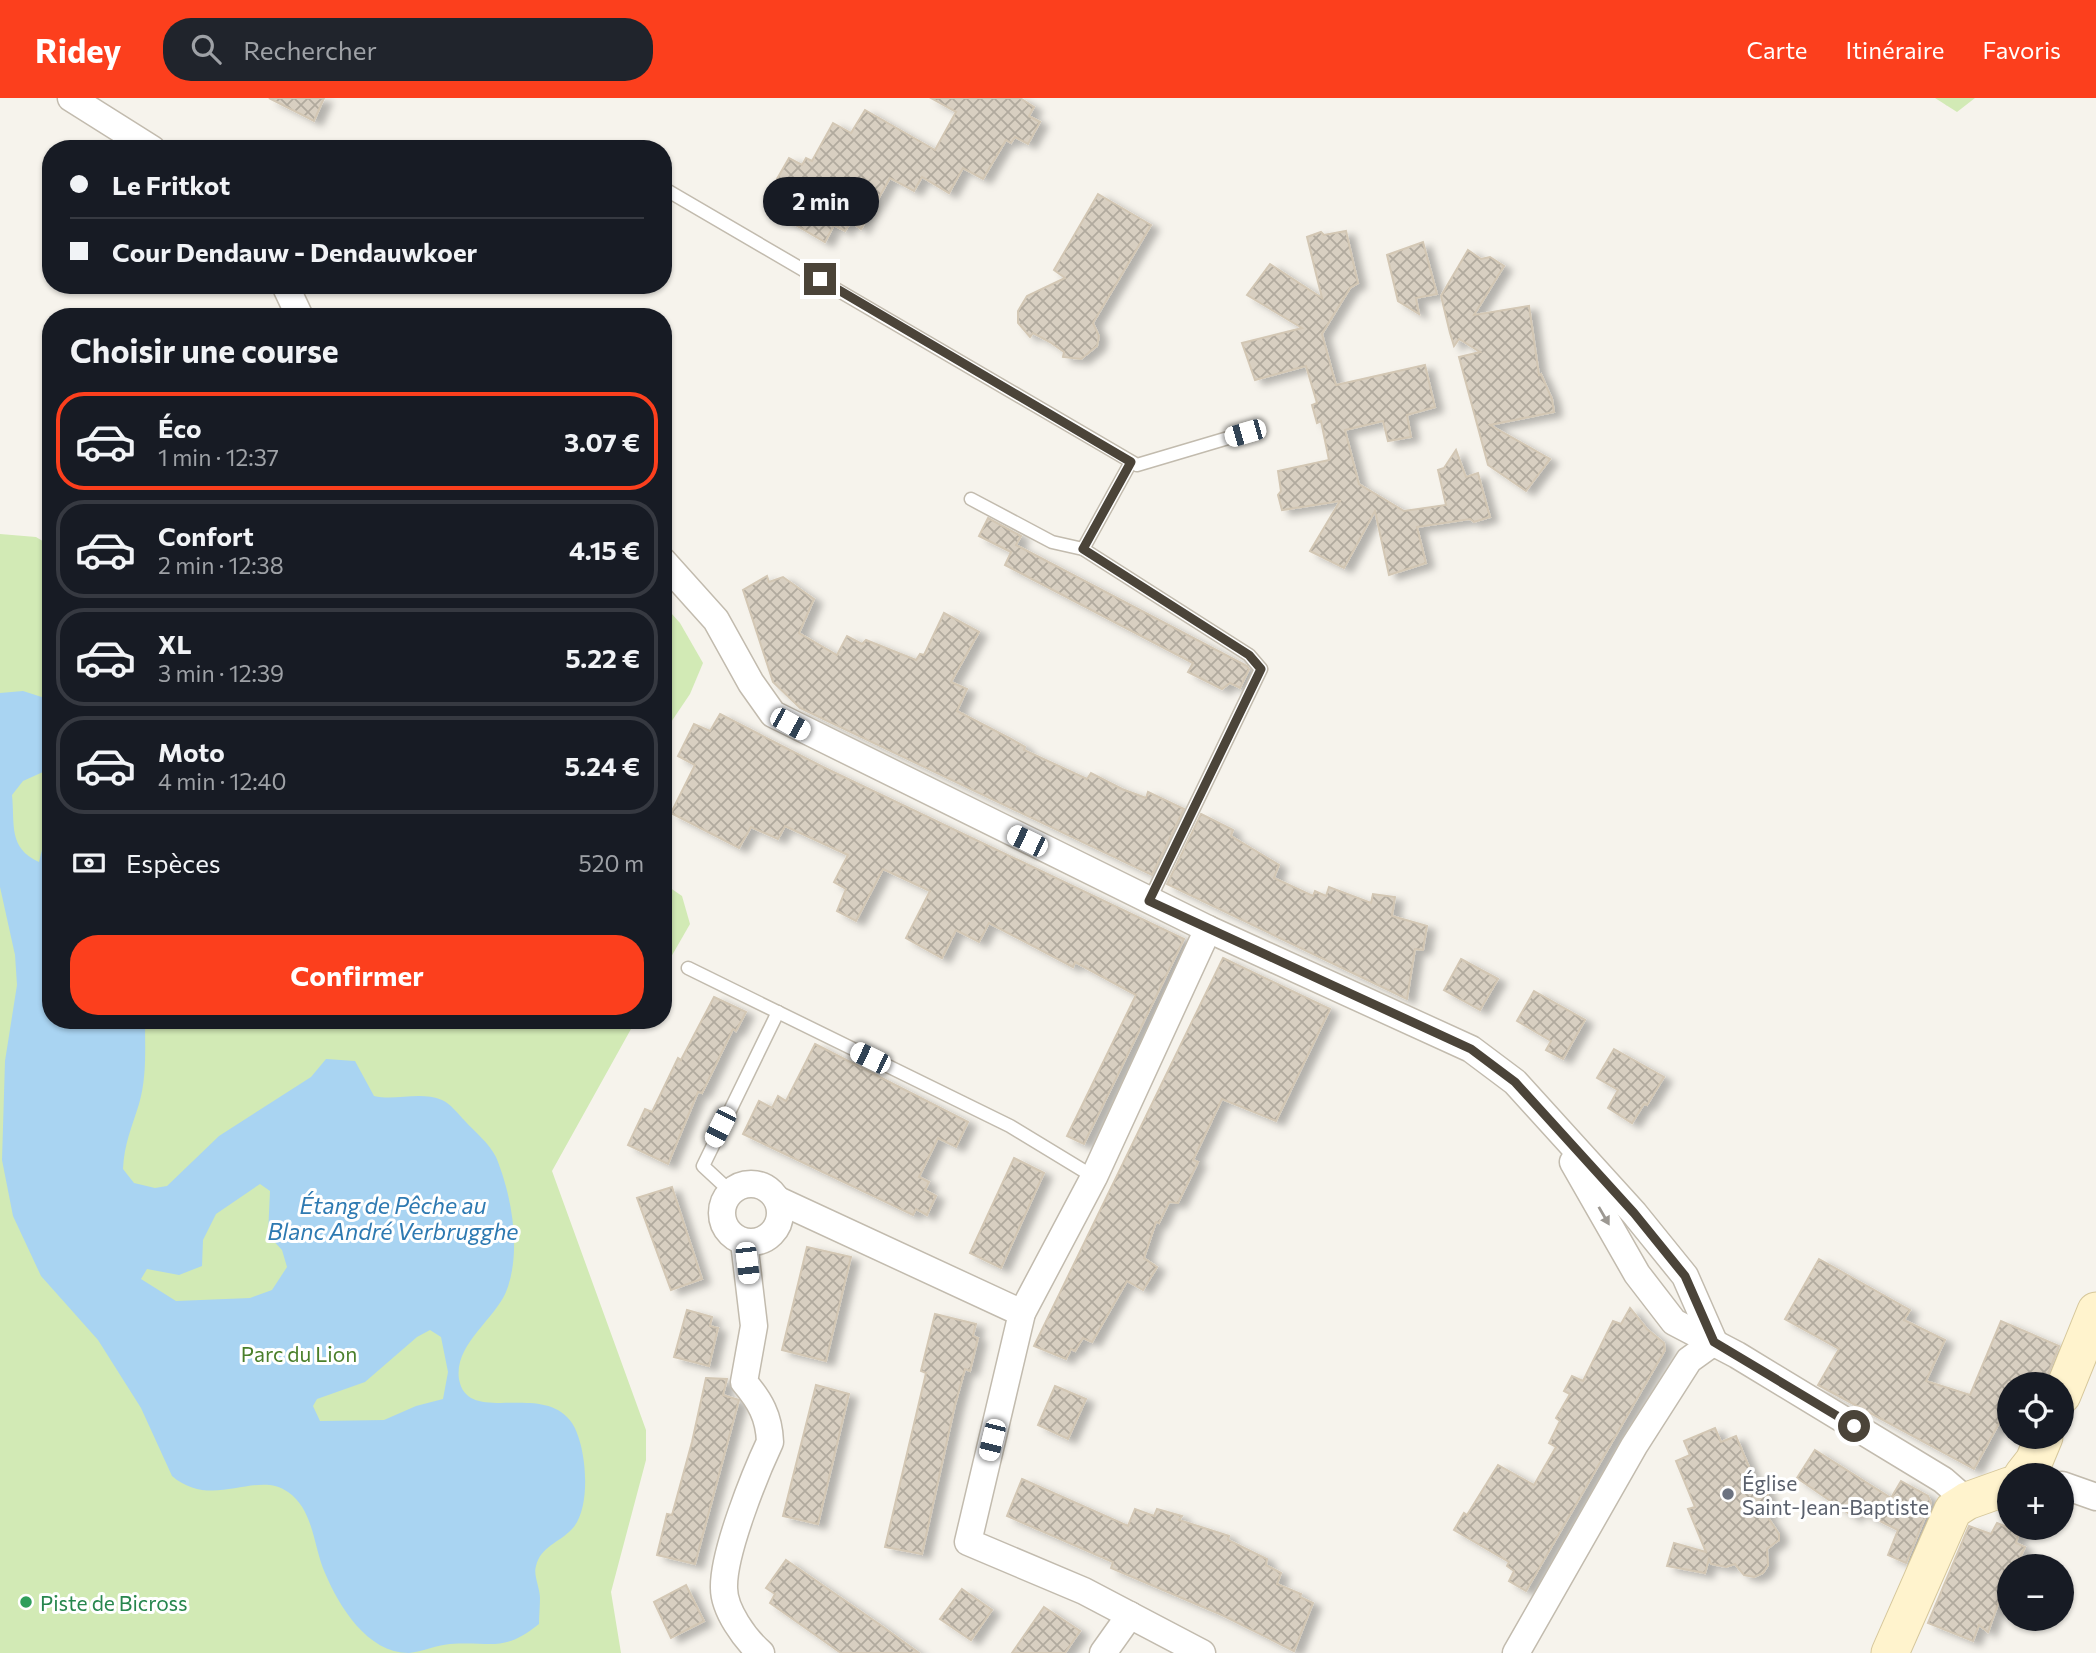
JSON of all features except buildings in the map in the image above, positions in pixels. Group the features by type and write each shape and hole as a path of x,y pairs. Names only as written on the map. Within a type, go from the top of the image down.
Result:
{"street":[{"path":"71,98 138,140"},
{"path":"672,571 716,620 751,683 773,715 1149,901 1471,1049 1515,1082 1685,1276 1714,1342"},
{"path":"1202,1653 1084,1591 968,1542 1022,1313 1094,1177 1208,929"},
{"path":"1546,1115 1637,1274 1674,1322 1714,1342 1943,1480 1967,1501"},
{"path":"778,1200 780,1219 774,1231 762,1241 744,1242 733,1237 723,1224 723,1203 731,1192 748,1183 767,1188 778,1200 1022,1313"},
{"path":"744,1242 754,1326 744,1382 759,1401 770,1422 770,1441 728,1559 724,1589 733,1616 751,1644 761,1653"},
{"path":"2071,1372 2096,1311"},
{"path":"1516,1653 1634,1446 1689,1360 1714,1342"},
{"path":"1890,1653 1948,1517 1956,1506 1997,1488"},
{"path":"2074,1489 2096,1497"},
{"path":"1103,1653 1130,1615"}],"lane":[{"path":"672,193 1137,465 1245,433"},
{"path":"1083,549 1131,462"},
{"path":"971,499 1052,542 1083,549 1249,655 1261,669 1149,901"},
{"path":"688,968 1010,1126 1094,1177"},
{"path":"731,1192 703,1166 778,1012"}],"green space":[{"path":"1935,98 1975,98 1957,112"},
{"name":"Parc du Lion","path":"0,534 36,537 42,541 42,1029 631,1029 552,1171 646,1430 646,1460 611,1592 621,1653 0,1653"},
{"path":"672,614 703,663 690,694 672,721"},
{"path":"672,889 682,896 690,924 672,955"}],"water":[{"name":"Étang de Pêche au Blanc André Verbrugghe","path":"23,691 42,697 42,772 23,781 12,795 18,843 22,850 39,862 42,850 42,1029 145,1029 143,1083 123,1169 134,1183 155,1188 167,1186 219,1136 311,1077 326,1059 355,1061 374,1096 425,1096 445,1102 486,1142 496,1157 507,1189 513,1224 513,1260 506,1292 463,1355 459,1379 465,1393 476,1400 543,1405 559,1411 572,1423 577,1433 584,1461 583,1507 572,1529 546,1549 538,1559 535,1570 540,1598 539,1624 527,1633 497,1644 450,1644 409,1653 380,1645 356,1625 338,1599 321,1563 308,1518 297,1500 288,1492 276,1486 262,1485 203,1490 187,1486 172,1476 141,1408 98,1340 41,1276 13,1216 2,1160 5,1061 17,985 15,955 0,887 0,693","holes":["260,1184 270,1191 268,1235 282,1250 287,1267 272,1290 250,1298 176,1301 141,1279 147,1269 179,1275 202,1266 203,1240 216,1214","430,1330 441,1337 448,1372 443,1399 416,1406 384,1420 320,1421 313,1406 317,1399 365,1382 417,1337"]}],"place":[{"name":"Église Saint-Jean-Baptiste","path":"1728,1494"},
{"name":"Piste de Bicross","path":"26,1602"}],"route":[{"path":"820,279 1131,462 1083,549 1249,655 1261,669 1149,901 1471,1049 1515,1082 1634,1213 1685,1276 1714,1342 1854,1426"}]}
